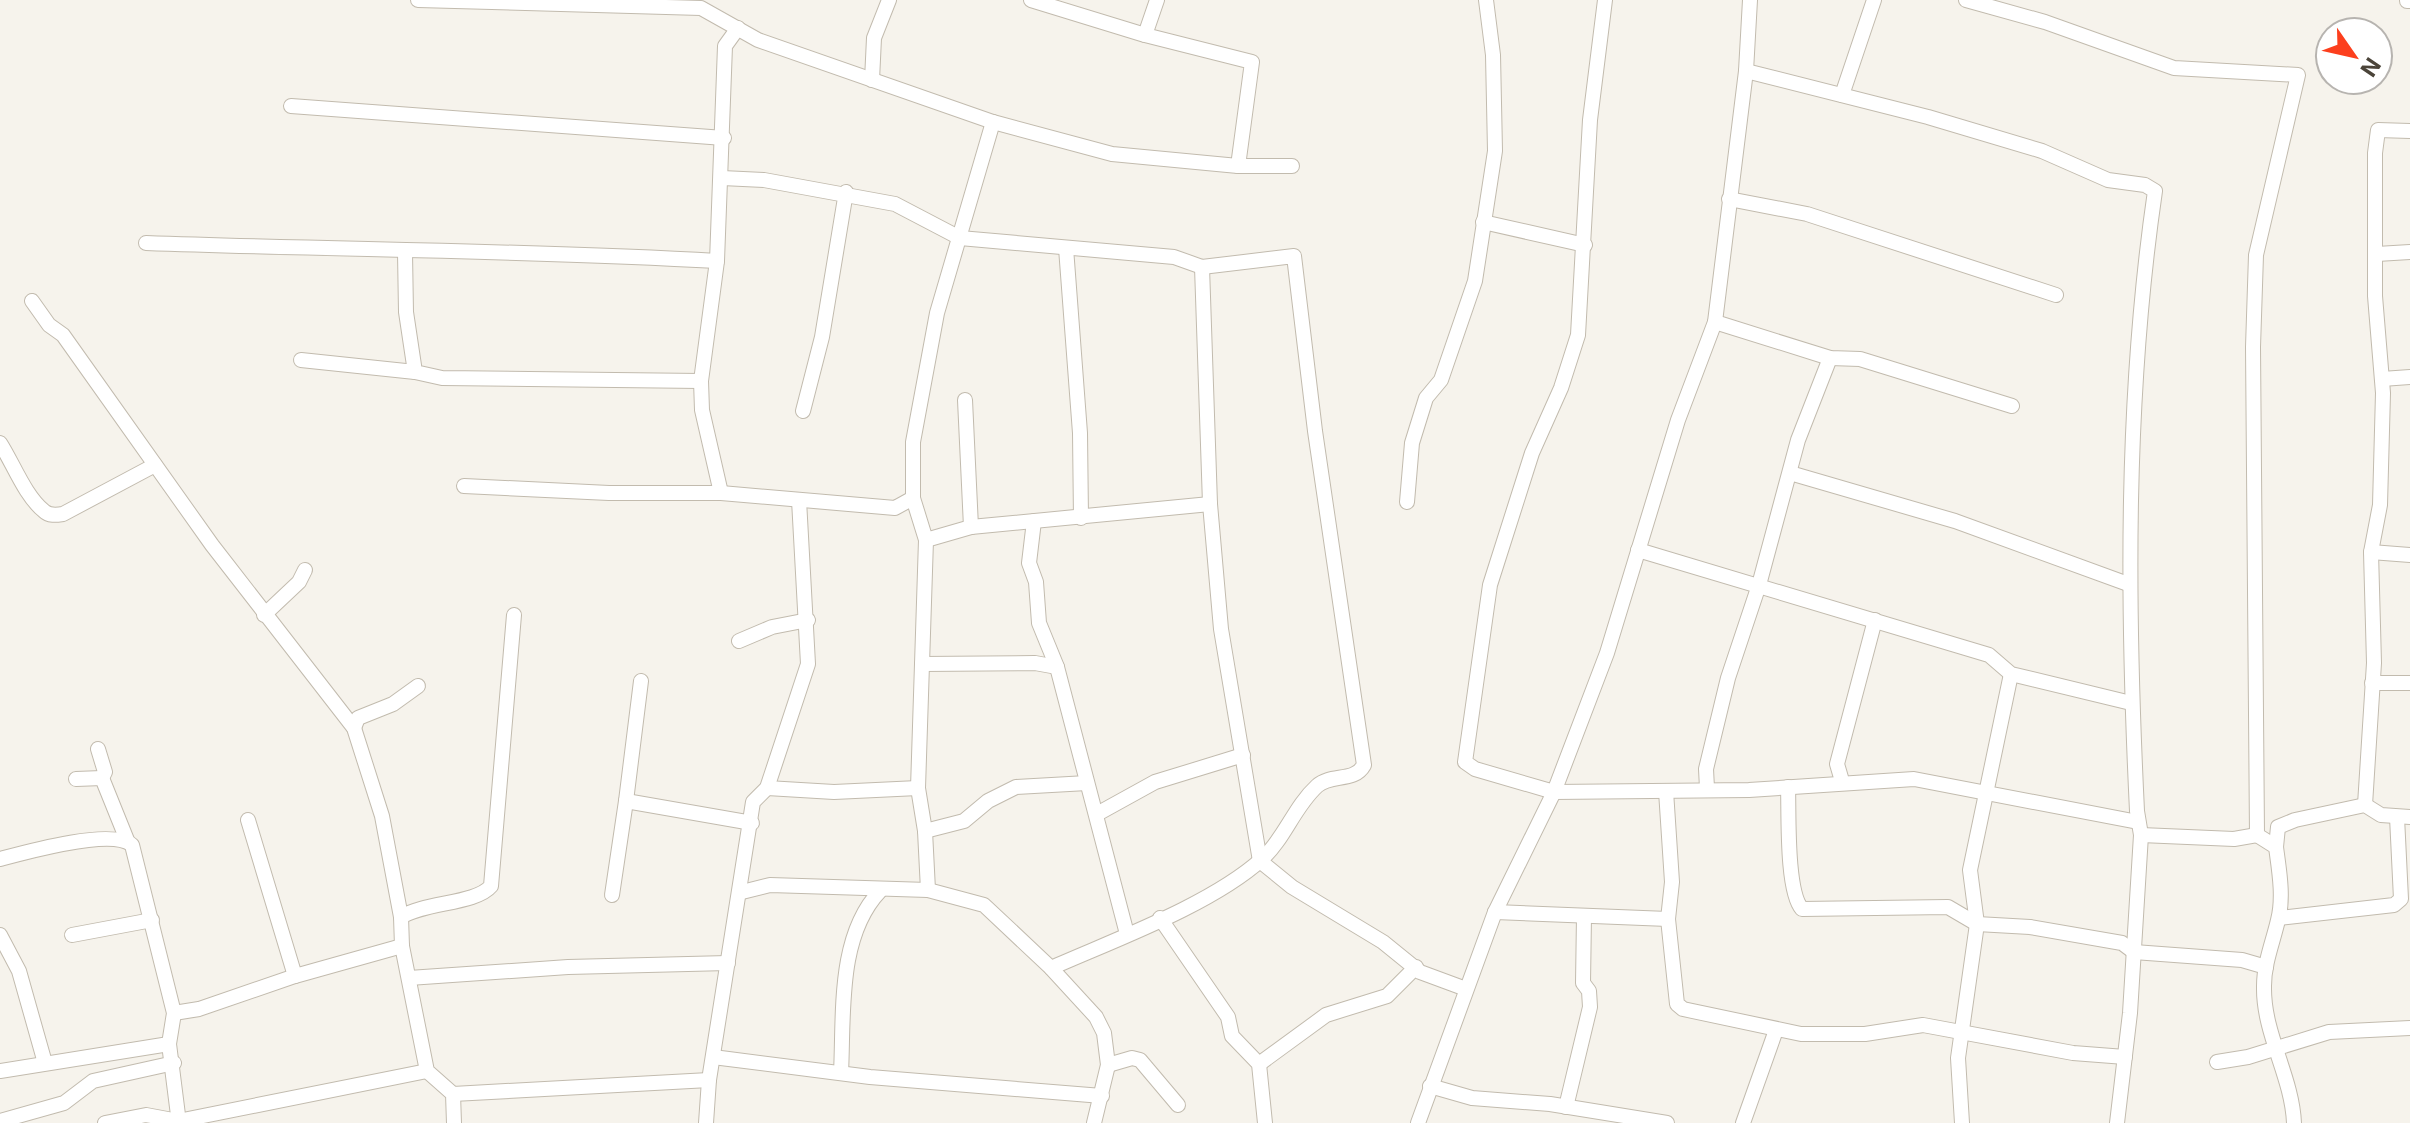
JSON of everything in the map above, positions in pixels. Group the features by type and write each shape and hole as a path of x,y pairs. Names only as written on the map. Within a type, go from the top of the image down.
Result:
{"street":[{"path":"418,0 621,3 701,8 758,40 993,122 1112,154 1238,166 1292,166"},
{"path":"872,80 874,38 889,0"},
{"path":"1033,0 1145,35 1252,62 1238,166"},
{"path":"1145,35 1157,0"},
{"path":"1407,502 1412,443 1426,398 1441,380 1475,281 1495,151 1493,55 1486,0"},
{"path":"1605,0 1590,120 1578,335 1561,388 1532,453 1490,585 1464,753 1469,767 1554,792 1788,787 1842,781 1914,779 1976,790 1988,796 2139,828 2234,839 2257,835 2276,847"},
{"path":"1418,1123 1495,912 1554,792 1607,653 1678,420 1715,322 1746,71 1750,0"},
{"path":"1842,95 1874,0"},
{"path":"1966,0 2004,5 2174,68 2298,75 2256,255 2253,347 2257,835"},
{"path":"721,493 702,410 701,381 717,261 724,138 725,46 738,28"},
{"path":"1746,71 2042,151 2108,180 2145,185 2155,191 2141,285 2128,584 2139,828 2134,952 2117,1123"},
{"path":"291,106 724,138"},
{"path":"928,890 925,831 918,788 926,540 910,503 913,442 937,313 993,122"},
{"path":"2365,805 2372,683 2371,552 2380,505 2382,379 2375,296 2375,153 2378,130 2410,131"},
{"path":"722,178 764,180 827,193 846,192 912,210 960,238 1174,257 1202,267 1294,256 1315,431 1364,765 1354,776 1321,782 1278,844 1223,889 1051,968"},
{"path":"803,411 822,337 846,192"},
{"path":"1729,199 1807,214 2056,295"},
{"path":"1483,222 1585,245"},
{"path":"146,243 405,253 469,249 717,261"},
{"path":"1066,248 1080,433 1081,518"},
{"path":"2377,254 2410,252"},
{"path":"405,253 406,312 415,372"},
{"path":"1202,267 1210,504 1221,629 1260,861 1292,887 1383,942 1416,967 1466,989"},
{"path":"32,301 49,325 63,335 264,615 311,669 354,728 377,792 401,917 402,946 427,1071 453,1094 709,1080"},
{"path":"1715,322 1830,358 1860,359 2012,406"},
{"path":"1707,788 1706,769 1717,721 1759,585 1798,440 1830,358"},
{"path":"301,360 415,372 442,378 701,381"},
{"path":"2382,379 2410,377"},
{"path":"965,400 971,527"},
{"path":"0,443 36,501 45,512 53,515 63,514 155,465"},
{"path":"1790,473 1955,521 2128,584"},
{"path":"464,486 609,493 721,493 799,500 910,503"},
{"path":"706,1123 709,1080 742,892 753,802 767,788 808,664 808,620 799,500"},
{"path":"926,540 971,527 1210,504"},
{"path":"1034,521 1029,563 1036,582 1039,623 1057,667 1127,934"},
{"path":"1638,550 1989,655 2011,674 2131,703"},
{"path":"2371,552 2410,555"},
{"path":"264,615 299,582 305,570"},
{"path":"401,917 416,908 479,895 491,886 514,615"},
{"path":"739,641 772,627 808,620"},
{"path":"1842,781 1837,764 1875,620"},
{"path":"922,664 1035,663 1057,667"},
{"path":"1962,1123 1961,1034 1977,924 1970,870 1988,796 2011,674"},
{"path":"612,895 641,681"},
{"path":"2372,683 2410,683"},
{"path":"354,728 358,718 369,711 393,704 418,686"},
{"path":"98,749 105,772 102,778 127,840 135,851 174,1013 169,1044 174,1063 178,1122"},
{"path":"1097,814 1155,782 1243,755"},
{"path":"76,779 102,778"},
{"path":"925,831 964,821 988,801 1016,787 1087,783"},
{"path":"1788,787 1794,881 1798,905 1802,909 1948,907 1977,924 2030,927 2122,943 2134,952 2242,960 2266,967"},
{"path":"767,788 834,792 918,788"},
{"path":"1666,791 1672,882 1668,919 1679,1007 1776,1030 1818,1036 1923,1025 2073,1053 2125,1057"},
{"path":"626,801 752,823"},
{"path":"2279,918 2394,905 2406,899 2403,817 2381,815 2365,805 2295,820 2278,827 2279,918 2266,967 2266,1019 2293,1100 2294,1123"},
{"path":"248,820 295,976"},
{"path":"0,859 98,839 127,840"},
{"path":"742,892 770,885 880,891 928,890 984,905 1051,968 1096,1017 1104,1033 1108,1065 1094,1123"},
{"path":"841,1073 846,975 857,925 868,904 880,891"},
{"path":"1495,912 1668,919"},
{"path":"1566,1107 1590,1007 1589,991 1583,983 1584,916"},
{"path":"1160,918 1228,1017 1232,1036 1259,1064 1265,1123"},
{"path":"72,935 152,920"},
{"path":"0,935 19,971 45,1063"},
{"path":"174,1013 199,1009 295,976 402,946"},
{"path":"409,978 568,967 728,963"},
{"path":"1259,1064 1326,1015 1387,996 1416,967"},
{"path":"2217,1062 2329,1032 2410,1028"},
{"path":"1743,1123 1776,1030"},
{"path":"0,1071 169,1044"},
{"path":"713,1057 841,1073 1102,1096"},
{"path":"1108,1065 1132,1058 1140,1060 1178,1105"},
{"path":"0,1121 64,1103 93,1081 174,1063"},
{"path":"105,1123 146,1115 178,1122 427,1071"},
{"path":"1430,1086 1472,1098 1566,1107 1667,1123"},
{"path":"453,1094 454,1123"}]}
